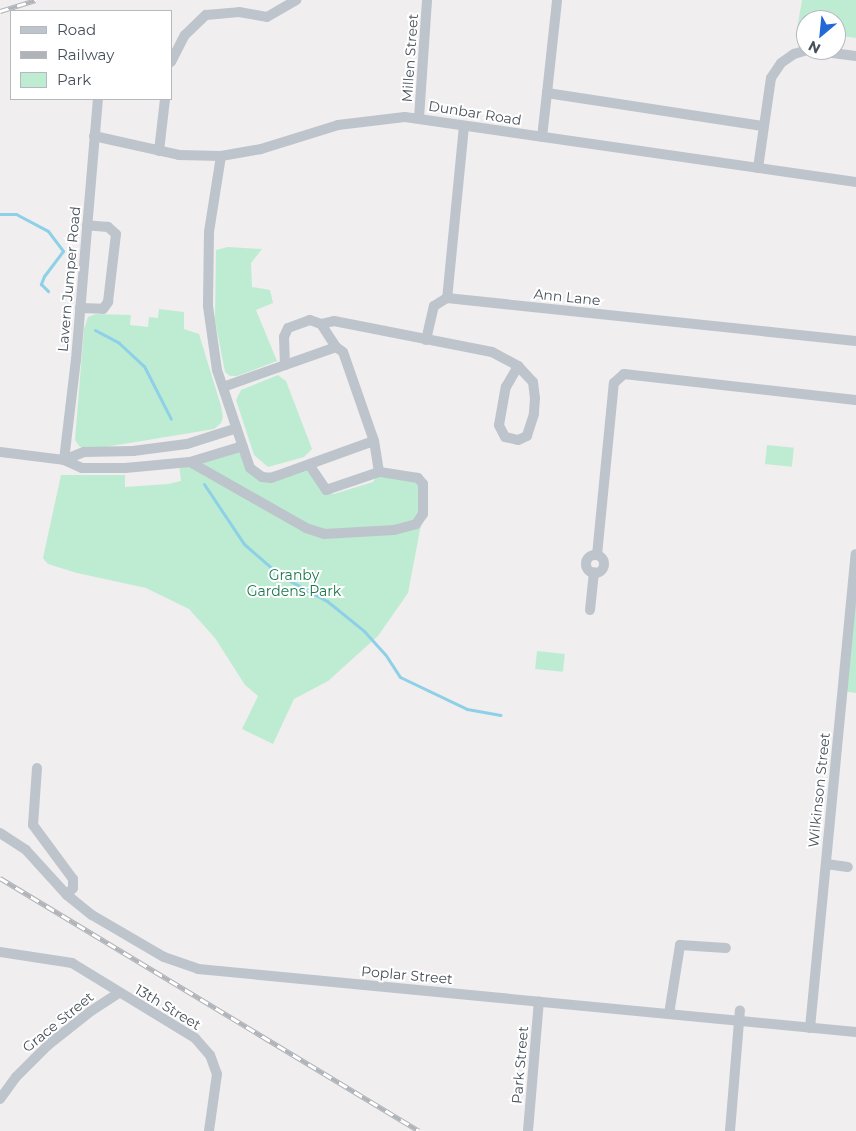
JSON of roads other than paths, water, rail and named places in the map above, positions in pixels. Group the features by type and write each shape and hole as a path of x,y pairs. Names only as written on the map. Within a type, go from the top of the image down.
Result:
{"street":[{"path":"172,60 185,35 206,15 238,12 267,17 296,0"},
{"name":"Millen Street","path":"419,118 427,0"},
{"path":"542,137 556,1"},
{"path":"758,168 762,126 771,78 782,63 796,53"},
{"path":"547,93 762,126"},
{"name":"Lavern Jumper Road","path":"64,460 80,308 98,100"},
{"path":"159,151 165,100"},
{"name":"Dunbar Road","path":"94,136 159,151 222,156 261,149 345,124 394,118 419,118 856,182"},
{"path":"426,340 434,306 447,298 464,126"},
{"path":"222,156 209,232 208,285 213,348 223,387 250,468 262,477 271,478 310,466 374,441"},
{"path":"80,308 103,309 108,302 116,234 108,227 87,225"},
{"name":"Ann Lane","path":"447,298 856,341"},
{"path":"285,365 284,337 288,328 310,320 321,324 334,321 492,352 518,366 533,382 534,414 527,436 518,440 505,436 499,425 506,386 518,366"},
{"path":"321,324 336,348 343,352 374,441 379,472"},
{"path":"223,387 336,348"},
{"path":"590,610 594,572 589,570 586,562 591,556 597,555 614,383 624,374 856,400"},
{"path":"64,460 84,452 133,451 186,444 237,428"},
{"path":"0,452 64,460 82,468 108,468 190,462 243,446"},
{"path":"190,462 306,528 324,534 394,530 416,524 423,514 423,484 418,478 379,472 326,490 310,466"},
{"name":"Wilkinson Street","path":"810,1028 856,554"},
{"path":"37,768 33,825 73,879 73,888 67,896"},
{"name":"Poplar Street","path":"0,833 26,850 67,896 92,915 164,957 198,969 669,1014 740,1016 810,1028 856,1032"},
{"path":"826,864 848,867"},
{"path":"669,1014 680,944 726,948"},
{"name":"13th Street","path":"0,952 62,959 195,1038 210,1055 215,1065 216,1085 210,1131"},
{"name":"Grace Street","path":"0,1099 16,1077 48,1045 91,1011 119,994"},
{"name":"Park Street","path":"528,1131 539,1001"},
{"path":"730,1131 740,1016"}],"waterway":[{"path":"0,214 16,214 48,231 63,251 44,276 41,284 48,291"},
{"path":"95,330 119,343 144,366 171,419"},
{"path":"204,484 244,544 281,576 327,601 364,631 385,654 400,677 467,709 500,715"}],"railway":[{"path":"0,11 35,0"},
{"path":"0,878 419,1131"}],"park label":[{"name":"Granby Gardens Park","path":"294,584"}]}
